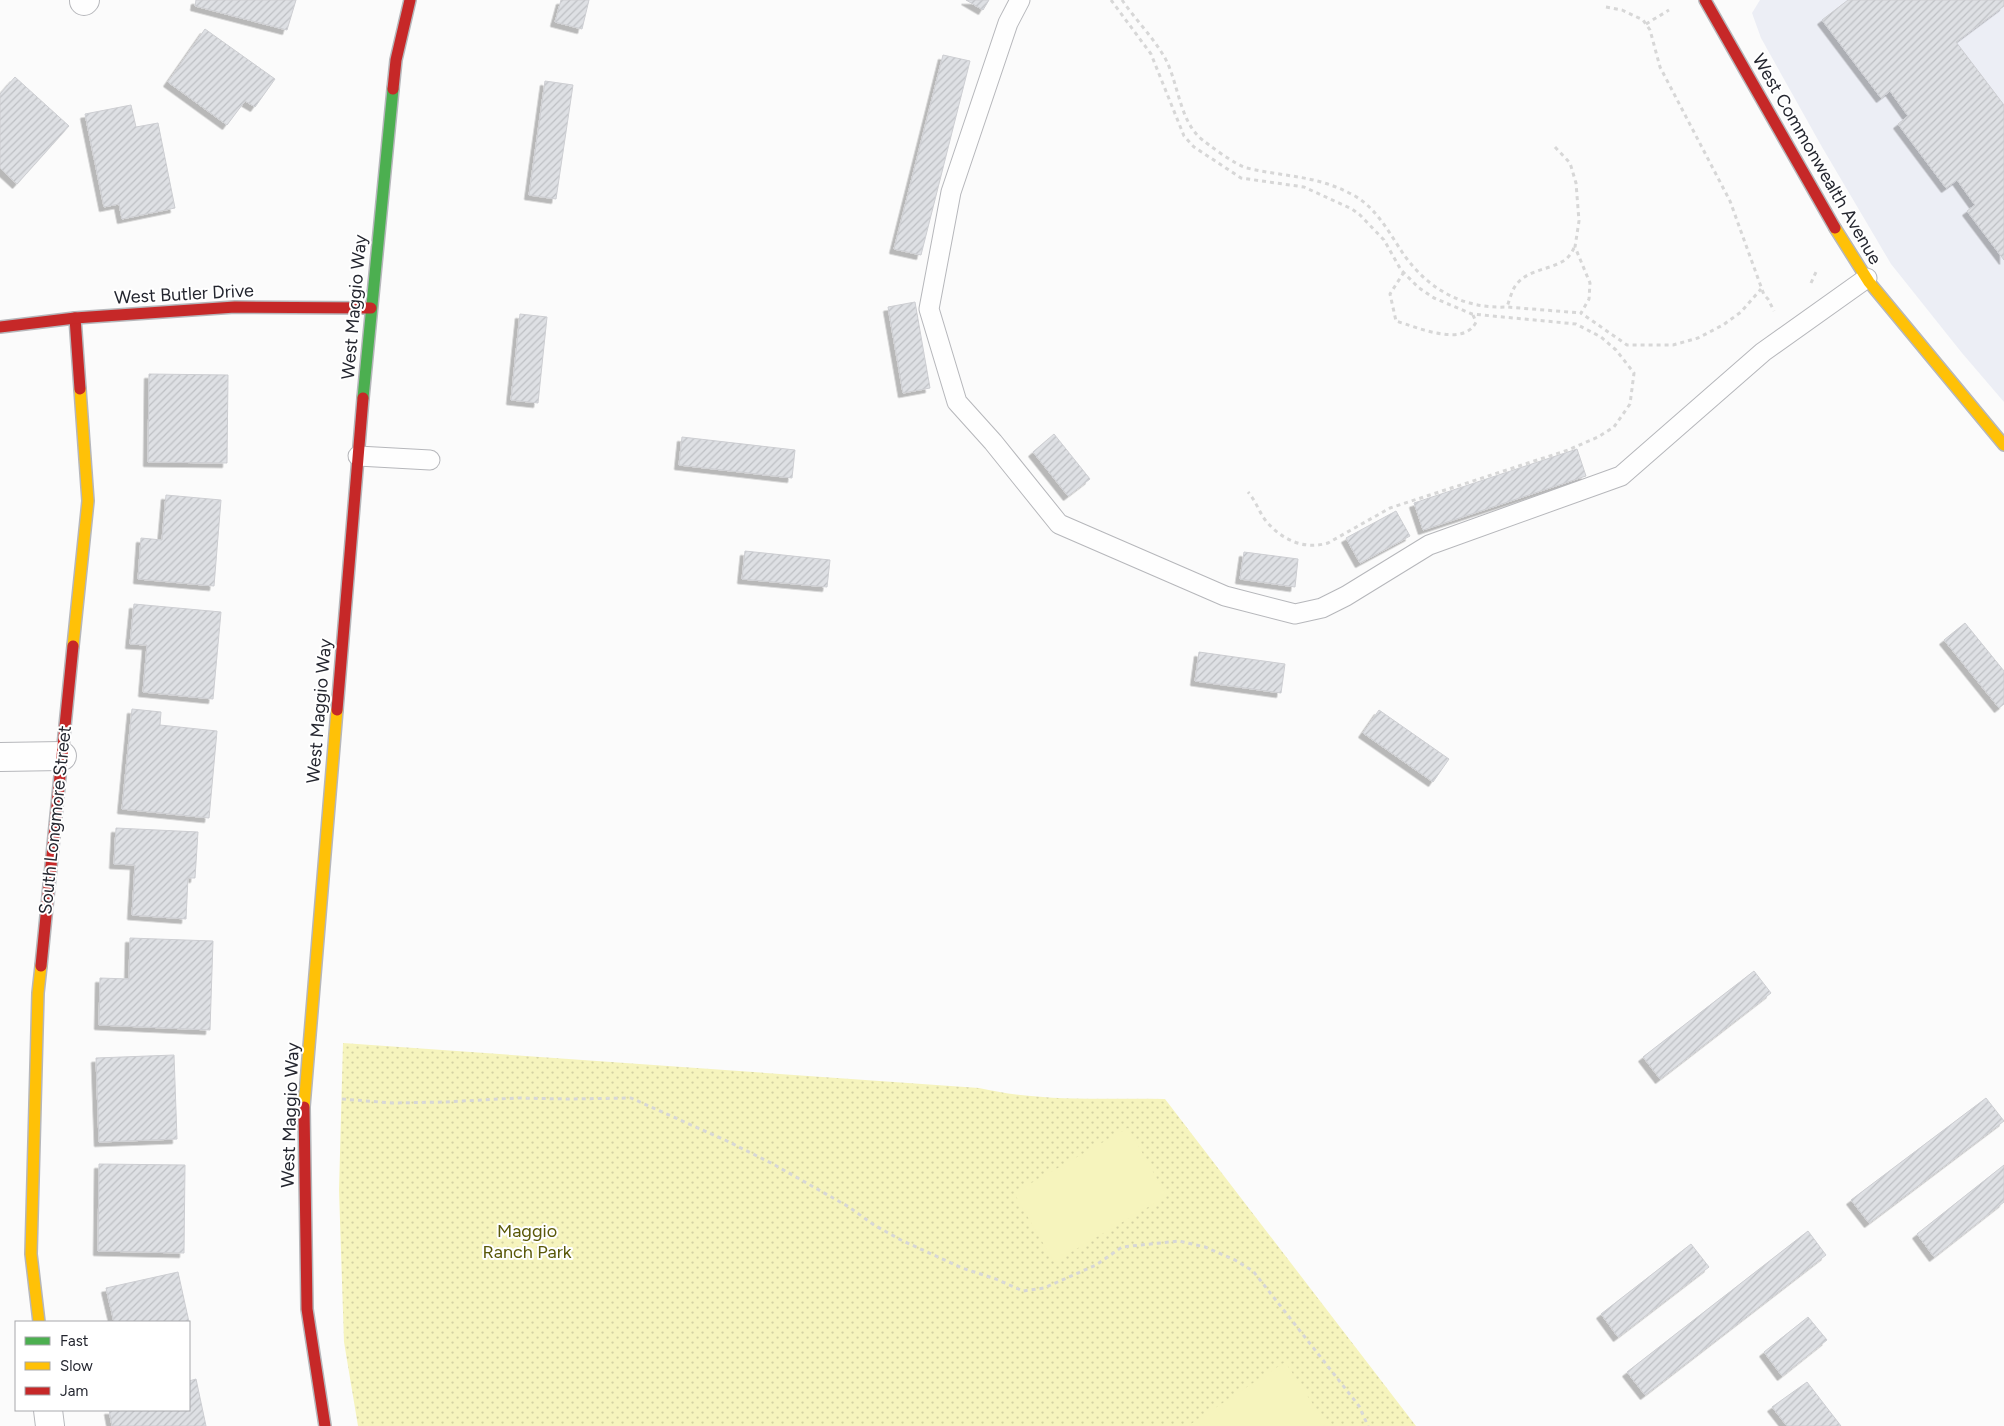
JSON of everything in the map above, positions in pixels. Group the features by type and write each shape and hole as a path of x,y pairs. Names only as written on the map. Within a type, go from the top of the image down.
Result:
{"street":[{"name":"West Maggio Way","path":"325,1426 307,1309 304,1113 371,308 396,60 410,0"},
{"name":"West Commonwealth Avenue","path":"1705,0 1845,246 1867,278 2004,445"},
{"name":"West Butler Drive","path":"0,328 74,318 235,307 371,308"},
{"name":"South Longmore Street","path":"39,1321 31,1254 38,993 88,501 74,318"},
{"path":"0,757 62,756"},
{"path":"48,1411 50,1426"}],"lane":[{"path":"1020,0 1008,23 951,192 929,309 957,402 993,442 1059,524 1225,596 1295,614 1322,608 1346,596 1429,545 1621,476 1763,352 1867,278"},
{"path":"358,456 430,460"}],"path":[{"path":"1111,0 1152,54 1184,136 1194,146 1241,178 1304,187 1352,209 1384,240 1404,272 1419,288 1434,298 1472,314 1576,324 1601,336 1616,350 1634,373 1630,404 1625,413 1614,427 1598,437 1568,450 1390,508 1333,541 1318,546 1299,544 1282,537 1265,520 1255,499 1248,492"},
{"path":"1122,0 1165,58 1184,111 1193,130 1200,138 1245,168 1300,176 1326,183 1354,195 1377,216 1394,237 1404,255 1428,283 1447,294 1472,304 1492,308 1507,307 1581,313 1627,345 1672,345 1698,338 1723,325 1741,312 1762,288"},
{"path":"1606,7 1622,10 1643,20 1646,24 1654,40 1660,67 1730,201 1762,288 1774,311 1779,311"},
{"path":"1646,24 1670,10"},
{"path":"1555,147 1570,163 1574,174 1578,220 1575,247 1590,283 1589,299 1581,313"},
{"path":"1507,307 1514,287 1524,278 1533,271 1550,267 1565,260 1575,247"},
{"path":"1404,272 1390,294 1396,321 1450,335 1470,330 1476,322 1472,314"},
{"path":"1810,286 1816,272"},
{"path":"342,1099 436,1102 516,1098 631,1098 773,1164 849,1207 874,1225 901,1240 962,1268 996,1279 1023,1291 1044,1288 1096,1265 1122,1247 1179,1241 1205,1247 1236,1260 1253,1271 1359,1406 1368,1426"}],"shaded area":[{"path":"1760,0 2004,0 2004,402 1891,264 1761,38 1752,13"}],"green space":[{"name":"Maggio Ranch Park","path":"343,1043 979,1088 1048,1097 1165,1099 1416,1426 358,1426 344,1342 339,1190"},
{"path":"1128,1128 1167,1196 1054,1262 1014,1193"},
{"path":"1285,1362 1326,1424 1323,1426 1188,1426"}],"building":[{"path":"196,0 296,0 287,30 195,6"},
{"path":"561,0 589,0 582,29 555,22"},
{"path":"966,0 989,0 983,10"},
{"path":"1848,0 2004,0 2004,6 1956,42 2004,105 2004,260 1967,211 1975,205 1957,180 1946,188 1898,124 1908,116 1890,91 1881,98 1822,20"},
{"path":"205,29 275,79 255,107 245,101 227,125 168,82"},
{"path":"943,55 970,61 921,255 894,249"},
{"path":"15,77 69,126 17,184 0,168 0,94"},
{"path":"545,81 573,85 556,199 529,195"},
{"path":"131,105 136,127 158,123 175,208 122,219 119,204 104,207 85,114"},
{"path":"915,302 930,388 903,393 888,307"},
{"path":"520,314 547,317 538,403 511,400"},
{"path":"149,374 228,375 227,463 148,462"},
{"path":"1054,434 1090,479 1068,496 1033,452"},
{"path":"682,437 795,450 792,478 679,465"},
{"path":"1577,449 1586,476 1423,530 1414,503"},
{"path":"166,495 221,500 214,586 138,579 141,538 162,540"},
{"path":"1396,511 1410,536 1360,563 1346,538"},
{"path":"745,551 830,560 827,587 742,579"},
{"path":"1244,552 1298,559 1295,587 1240,579"},
{"path":"134,604 221,612 213,699 143,692 147,645 130,644"},
{"path":"1965,623 2004,671 2004,704 1999,708 1944,640"},
{"path":"1199,652 1285,664 1281,693 1195,681"},
{"path":"132,709 161,712 160,725 217,731 209,818 122,809"},
{"path":"1379,710 1449,759 1433,782 1363,733"},
{"path":"116,828 198,832 195,878 188,878 186,919 132,915 135,865 114,864"},
{"path":"130,938 213,941 210,1030 99,1025 100,978 129,979"},
{"path":"1754,971 1771,993 1660,1079 1643,1057"},
{"path":"174,1055 177,1139 99,1142 96,1058"},
{"path":"1986,1098 2004,1121 1869,1223 1851,1200"},
{"path":"99,1164 185,1165 184,1253 98,1251"},
{"path":"2004,1165 2004,1202 1934,1257 1917,1234"},
{"path":"1808,1231 1826,1255 1645,1395 1627,1372"},
{"path":"1691,1244 1709,1267 1618,1337 1601,1314"},
{"path":"178,1272 189,1321 114,1321 106,1288"},
{"path":"1808,1317 1827,1340 1782,1376 1764,1352"},
{"path":"196,1379 206,1426 112,1426 109,1411 190,1411 190,1381"},
{"path":"1807,1382 1841,1426 1787,1426 1772,1407"}],"traffic: fast":[{"path":"363,398 393,89"}],"traffic: slow":[{"path":"1835,228 1869,282 2004,445"},
{"path":"73,646 88,501 80,389"},
{"path":"304,1107 337,710"},
{"path":"39,1321 31,1254 38,993 41,966"}],"traffic: jam":[{"path":"393,89 396,60 410,0"},
{"path":"1705,0 1835,228"},
{"path":"0,327 75,318 235,307 371,308"},
{"path":"75,318 80,389"},
{"path":"337,710 363,398"},
{"path":"41,966 73,646"},
{"path":"304,1107 307,1309 325,1426"}]}
